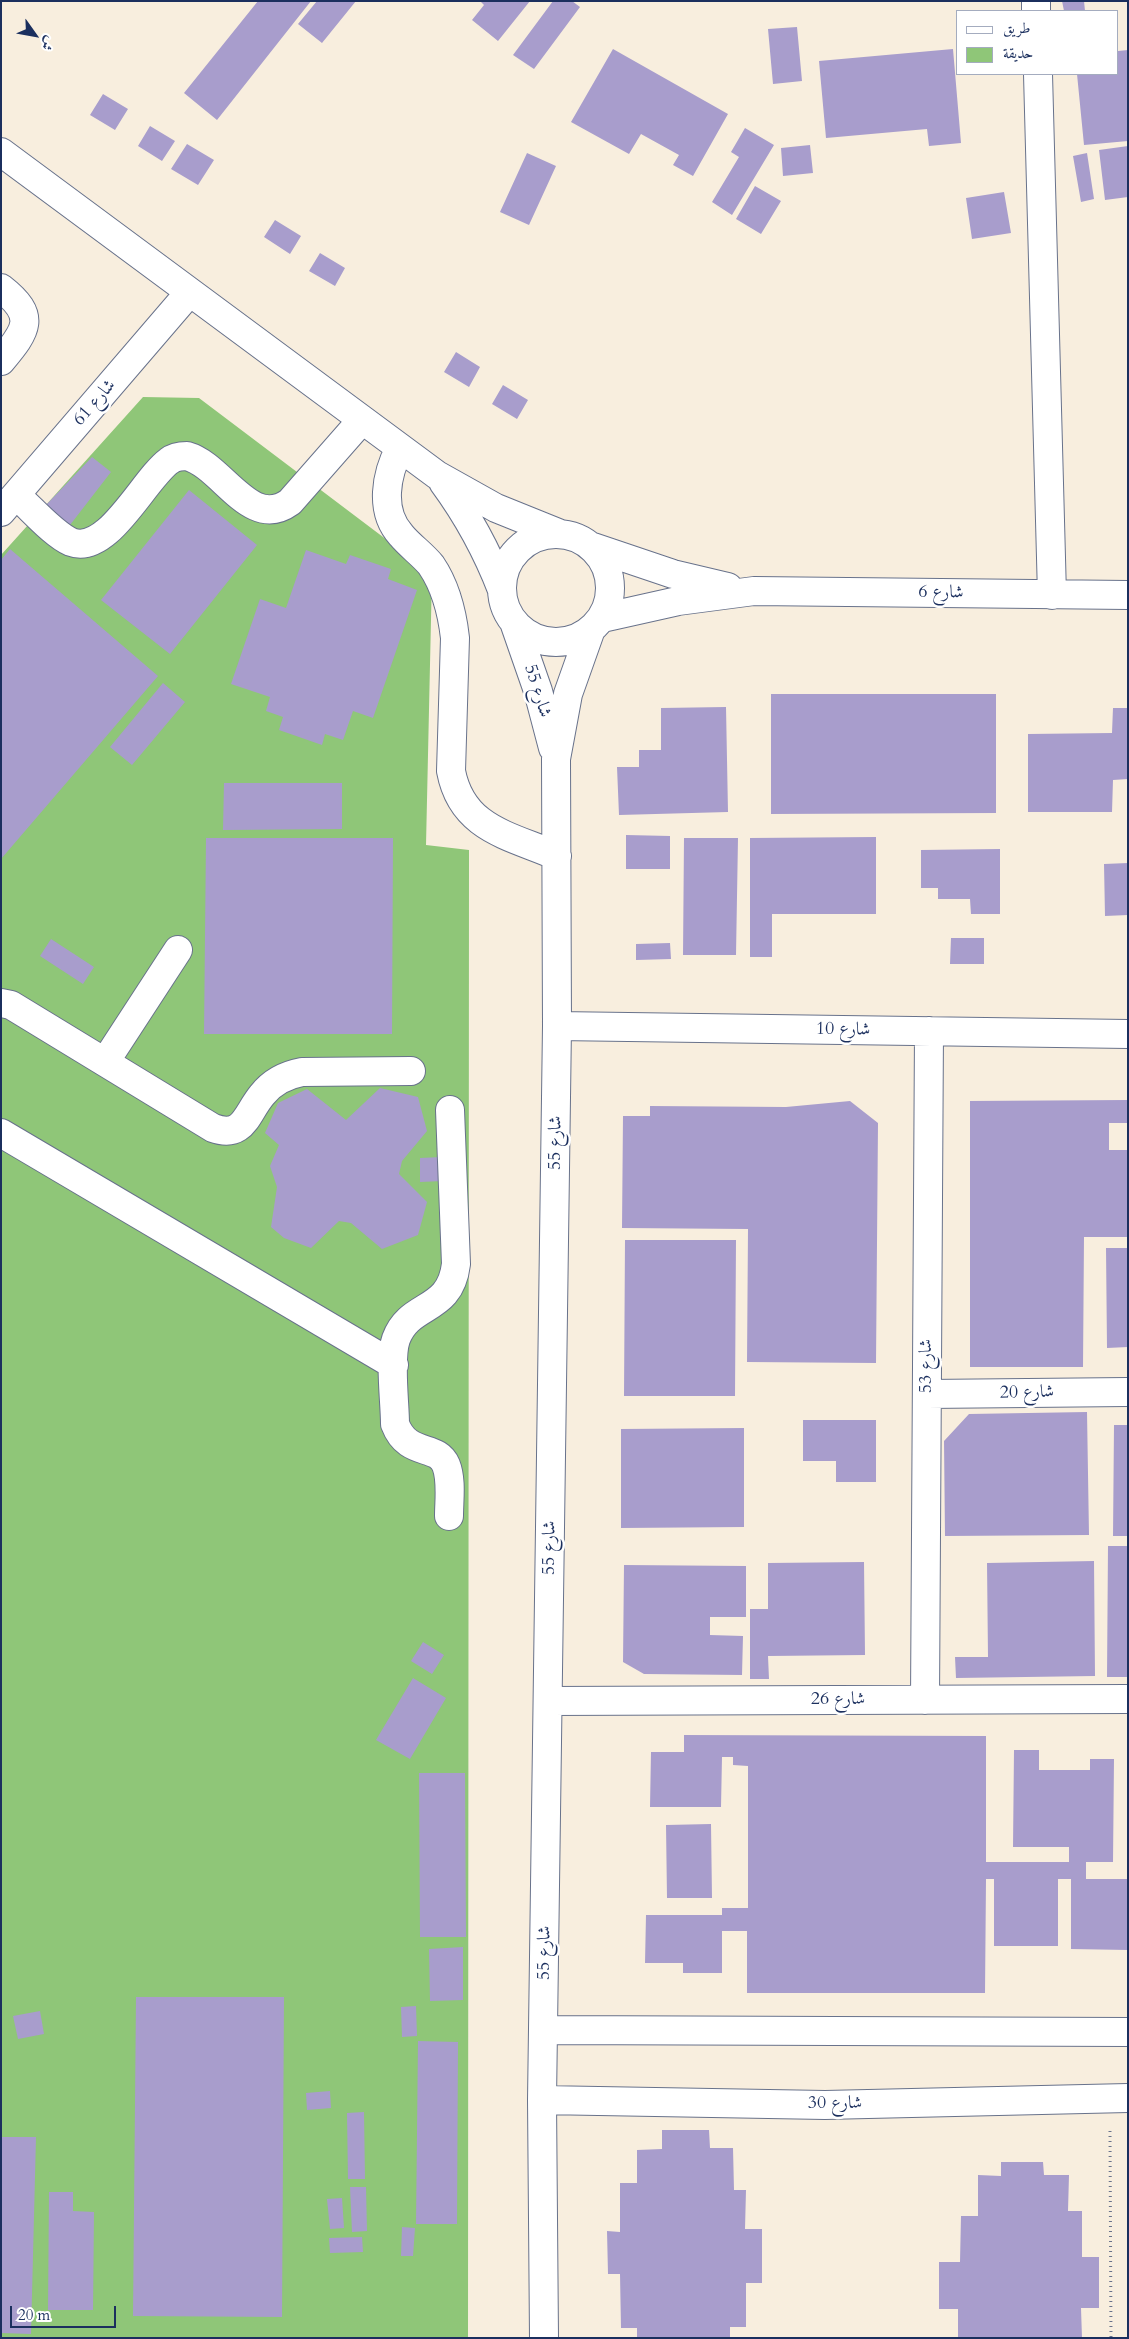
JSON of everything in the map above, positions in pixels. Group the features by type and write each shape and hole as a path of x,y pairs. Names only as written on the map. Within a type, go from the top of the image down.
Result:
{"street":[{"path":"1038,75 1052,595"},
{"path":"1,152 189,293 438,475 496,508 558,533 577,537 593,547 605,562 611,581 610,600 596,625 576,640 560,643 543,641 528,635 515,625 506,608 502,590 492,565 468,518 438,475"},
{"path":"1,288 16,300 23,309 25,319 21,338 1,361"},
{"name":"شارع 61","path":"9,504 189,293"},
{"path":"9,504 65,538 82,544 91,543 106,533 169,461 187,456 204,464 250,504 270,511 281,508 290,502 362,420"},
{"path":"400,448 392,462 388,478 387,495 389,511 400,535 430,564 442,583 453,619 455,638 451,771 454,787 461,802 471,814 485,824 557,856"},
{"path":"502,590 504,572 512,556 541,536 558,533"},
{"name":"شارع 6","path":"593,547 672,574 754,591"},
{"name":"شارع 6","path":"596,625 678,601 754,591 1128,595"},
{"name":"شارع 55","path":"515,625 538,691 556,759"},
{"name":"شارع 55","path":"544,2338 542,2100 557,1026 556,759 568,694 596,625"},
{"path":"105,1062 178,950"},
{"path":"1,1003 11,1005 222,1132 232,1132 240,1127 265,1091 290,1074 302,1072 411,1071"},
{"name":"شارع 10","path":"557,1026 1128,1034"},
{"name":"شارع 53","path":"925,1700 929,1031"},
{"path":"449,1516 448,1473 445,1463 430,1451 420,1450 412,1446 398,1433 395,1424 393,1353 396,1339 403,1327 414,1316 439,1301 454,1278 456,1264 450,1110"},
{"path":"1,1133 394,1365"},
{"name":"شارع 20","path":"927,1394 1128,1392"},
{"name":"شارع 26","path":"548,1701 1128,1699"},
{"path":"544,2030 1128,2032"},
{"name":"شارع 30","path":"542,2100 825,2105 1119,2098"}],"path":[{"path":"1111,2338 1119,2098"}],"green space":[{"path":"143,397 199,398 432,574 426,845 469,850 468,2338 1,2338 1,555"}],"building":[{"path":"258,1 311,1 217,120 184,93"},
{"path":"317,1 356,1 322,43 298,24"},
{"path":"480,1 530,1 498,41 472,20 484,5"},
{"path":"553,1 572,1 580,7 534,69 513,55"},
{"path":"1062,1 1084,1 1085,10 1064,10"},
{"path":"797,27 802,81 773,84 768,29"},
{"path":"613,49 728,114 693,176 673,165 679,155 641,134 629,154 571,122"},
{"path":"953,49 961,143 929,146 927,129 826,138 819,61"},
{"path":"1128,50 1128,141 1084,145 1077,75 1119,75 1119,51"},
{"path":"103,94 128,109 115,130 90,115"},
{"path":"150,126 175,141 162,161 138,146"},
{"path":"745,128 774,145 732,215 712,202 739,157 731,152"},
{"path":"187,144 214,160 198,185 171,169"},
{"path":"810,145 813,173 783,176 781,148"},
{"path":"1128,146 1128,197 1105,200 1099,150"},
{"path":"527,153 556,166 529,225 500,212"},
{"path":"1087,153 1094,199 1081,202 1073,156"},
{"path":"755,186 781,201 761,234 736,219"},
{"path":"1004,192 1011,233 972,239 966,198"},
{"path":"275,220 301,236 290,254 264,237"},
{"path":"320,253 345,268 335,286 309,271"},
{"path":"456,352 480,367 469,387 444,372"},
{"path":"503,385 528,400 517,419 492,404"},
{"path":"92,457 111,472 70,525 45,506"},
{"path":"189,490 257,545 170,654 101,600"},
{"path":"10,549 158,676 1,859 1,560"},
{"path":"306,550 346,564 350,555 391,569 388,579 417,590 373,718 353,711 343,740 325,734 322,745 279,730 283,717 266,711 270,697 231,684 260,599 286,608"},
{"path":"163,683 185,702 132,765 110,747"},
{"path":"771,694 996,694 996,813 771,814"},
{"path":"726,707 728,812 619,815 617,767 639,767 639,750 661,750 661,708"},
{"path":"1113,708 1128,708 1128,779 1113,780 1112,812 1028,812 1028,734 1112,733"},
{"path":"224,783 342,783 342,829 223,830"},
{"path":"626,835 670,836 670,869 626,869"},
{"path":"876,837 876,914 772,914 772,957 750,957 750,838"},
{"path":"206,838 393,838 392,1034 204,1034"},
{"path":"684,838 738,838 736,955 683,955"},
{"path":"1000,849 1000,914 971,914 970,899 938,899 938,888 921,888 921,850"},
{"path":"1128,863 1128,915 1105,916 1104,864"},
{"path":"951,938 984,938 984,964 950,964"},
{"path":"51,939 94,967 83,984 40,956"},
{"path":"670,943 671,959 636,960 636,944"},
{"path":"380,1088 418,1097 427,1131 402,1161 399,1174 427,1202 418,1235 382,1249 351,1223 339,1221 311,1248 284,1238 271,1227 277,1187 270,1166 279,1145 265,1133 278,1103 307,1089 346,1120"},
{"path":"1128,1100 1128,1123 1109,1123 1109,1150 1128,1150 1128,1237 1084,1237 1083,1367 970,1367 970,1101"},
{"path":"850,1101 878,1123 876,1363 747,1362 748,1229 622,1228 623,1116 650,1116 650,1106 786,1107"},
{"path":"442,1157 443,1181 420,1182 420,1158"},
{"path":"625,1240 736,1240 735,1396 624,1396"},
{"path":"1106,1248 1128,1248 1128,1347 1107,1348"},
{"path":"1087,1412 1089,1535 945,1536 944,1441 969,1414"},
{"path":"803,1420 876,1420 876,1482 836,1482 836,1461 803,1461"},
{"path":"1114,1425 1128,1425 1128,1536 1113,1536"},
{"path":"744,1428 744,1527 621,1528 621,1429"},
{"path":"1108,1546 1128,1546 1128,1677 1107,1677"},
{"path":"1094,1561 1095,1676 956,1678 955,1657 988,1657 987,1563"},
{"path":"864,1562 865,1655 768,1656 769,1679 750,1679 750,1609 768,1609 768,1563"},
{"path":"624,1565 746,1566 746,1617 710,1617 710,1635 743,1636 742,1675 644,1674 623,1662"},
{"path":"423,1642 444,1655 432,1674 411,1661"},
{"path":"413,1678 446,1698 410,1759 376,1740"},
{"path":"684,1735 986,1736 986,1862 1069,1862 1069,1847 1013,1847 1014,1750 1039,1750 1039,1770 1090,1770 1090,1759 1114,1759 1113,1862 1086,1862 1086,1879 1128,1879 1128,1950 1071,1949 1071,1879 1058,1879 1058,1946 994,1946 994,1879 986,1879 985,1993 747,1993 747,1931 722,1931 722,1973 683,1973 683,1963 645,1963 646,1915 722,1915 722,1908 748,1908 748,1766 733,1765 733,1757 722,1757 721,1807 650,1807 651,1752 684,1752"},
{"path":"419,1773 465,1773 466,1937 420,1937"},
{"path":"711,1824 712,1898 667,1898 666,1825"},
{"path":"463,1947 463,2000 430,2001 429,1949"},
{"path":"136,1997 284,1997 282,2317 133,2316"},
{"path":"416,2006 417,2036 402,2037 401,2007"},
{"path":"40,2011 44,2034 18,2039 13,2016"},
{"path":"418,2041 458,2042 457,2224 416,2224"},
{"path":"330,2091 331,2108 307,2110 306,2093"},
{"path":"364,2112 365,2179 348,2179 347,2113"},
{"path":"662,2130 709,2130 710,2148 733,2148 734,2190 746,2190 745,2229 762,2229 762,2283 746,2283 746,2327 730,2327 730,2338 637,2338 637,2328 621,2328 620,2274 608,2274 607,2231 620,2232 620,2183 637,2183 637,2150 662,2149"},
{"path":"1,2137 36,2137 31,2334 1,2333"},
{"path":"1001,2162 1043,2162 1044,2175 1069,2175 1068,2211 1082,2211 1082,2257 1099,2257 1099,2308 1081,2308 1082,2338 958,2338 958,2309 939,2309 939,2262 960,2262 961,2216 978,2216 978,2175 1001,2176"},
{"path":"350,2187 366,2187 367,2231 352,2232"},
{"path":"49,2192 73,2192 73,2211 94,2212 93,2310 48,2310"},
{"path":"342,2198 344,2228 330,2229 327,2199"},
{"path":"402,2227 415,2228 413,2256 401,2256"},
{"path":"362,2237 363,2252 330,2253 329,2238"}]}
